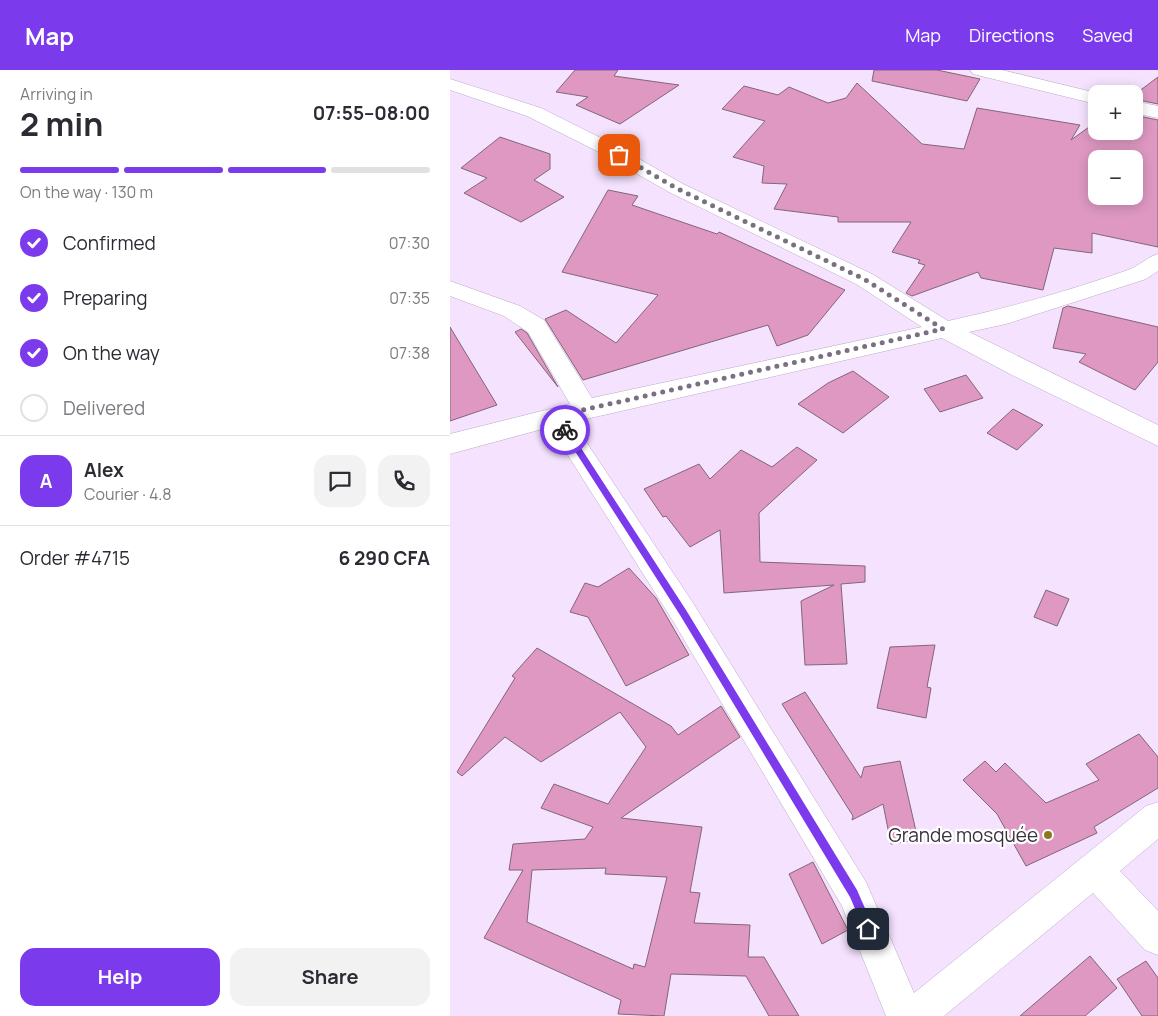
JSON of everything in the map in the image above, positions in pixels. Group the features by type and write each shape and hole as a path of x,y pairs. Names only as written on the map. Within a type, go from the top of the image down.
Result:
{"street":[{"path":"979,70 1088,96"},
{"path":"450,84 534,112 596,142 676,188 864,279 943,329 1020,369 1158,436"},
{"path":"1143,109 1158,112"},
{"path":"450,444 586,409 998,318 1138,274 1156,264"},
{"path":"450,288 512,310 536,326 586,409"},
{"path":"556,416 683,612 854,894 905,1016"},
{"path":"914,1016 1158,818"},
{"path":"1095,870 1158,936"}],"building":[{"path":"575,70 618,70 614,76 679,85 620,124 576,105 588,97 556,92"},
{"path":"874,70 937,70 980,79 967,101 872,81"},
{"path":"1158,77 1158,104 1143,101 1143,88"},
{"path":"857,83 922,144 964,149 977,108 1080,125 1071,140 1088,128 1088,140 1143,140 1143,117 1158,120 1158,247 1092,233 1092,253 1054,248 1043,290 981,278 978,272 912,296 906,293 925,265 918,263 920,260 892,252 911,222 838,222 838,217 774,209 787,184 762,183 764,166 733,157 765,121 722,109 744,86 778,95 789,87 828,103 846,98"},
{"path":"500,137 550,154 550,169 534,180 564,197 521,222 464,193 487,178 461,168"},
{"path":"608,190 638,196 632,205 717,234 719,232 845,290 808,335 777,346 768,325 583,380 545,319 566,310 616,343 658,295 562,272"},
{"path":"1068,306 1158,327 1158,362 1135,390 1079,362 1086,354 1053,348 1063,308"},
{"path":"450,327 497,405 450,421"},
{"path":"521,329 527,333 558,387 515,332"},
{"path":"853,371 889,397 843,433 798,404 828,383"},
{"path":"966,375 983,398 940,412 924,389"},
{"path":"1013,409 1043,425 1017,450 987,433"},
{"path":"797,447 817,460 759,513 760,562 865,566 865,582 841,584 847,664 805,665 801,601 834,585 724,593 720,530 690,547 666,516 663,517 644,489 699,464 710,479 741,450 772,467"},
{"path":"629,568 656,598 689,655 626,686 588,617 570,612 585,583 598,587"},
{"path":"1046,590 1069,599 1057,626 1034,617"},
{"path":"935,645 927,687 931,688 926,718 877,708 890,647"},
{"path":"537,648 671,726 678,735 721,706 740,737 621,818 702,827 690,892 700,893 694,923 750,925 748,957 764,957 799,1016 769,1016 746,976 671,974 664,1016 618,1014 621,1000 484,938 523,870 509,870 513,844 585,839 593,827 541,808 554,784 608,804 646,747 620,712 541,762 505,737 462,776 457,772 515,678 512,676","holes":["606,868 605,874 667,877 645,967 634,964 633,969 527,922 532,870"]},
{"path":"805,692 861,778 864,767 900,761 918,840 891,844 883,804 852,820 853,816 782,704"},
{"path":"1139,734 1158,757 1158,788 1094,827 1097,833 1026,866 997,814 963,780 985,761 996,772 1005,763 1046,803 1099,780 1086,764"},
{"path":"813,862 848,930 822,944 789,874"},
{"path":"1090,956 1117,988 1085,1016 1020,1016"},
{"path":"1146,961 1158,978 1158,1016 1142,1016 1117,979"}],"way so far":[{"path":"565,430 556,416 943,329 864,279 676,188 619,155"}],"place":[{"name":"Grande mosquée","path":"1048,835"}],"route":[{"path":"565,430 683,612 824,844 854,894 868,929"}]}
